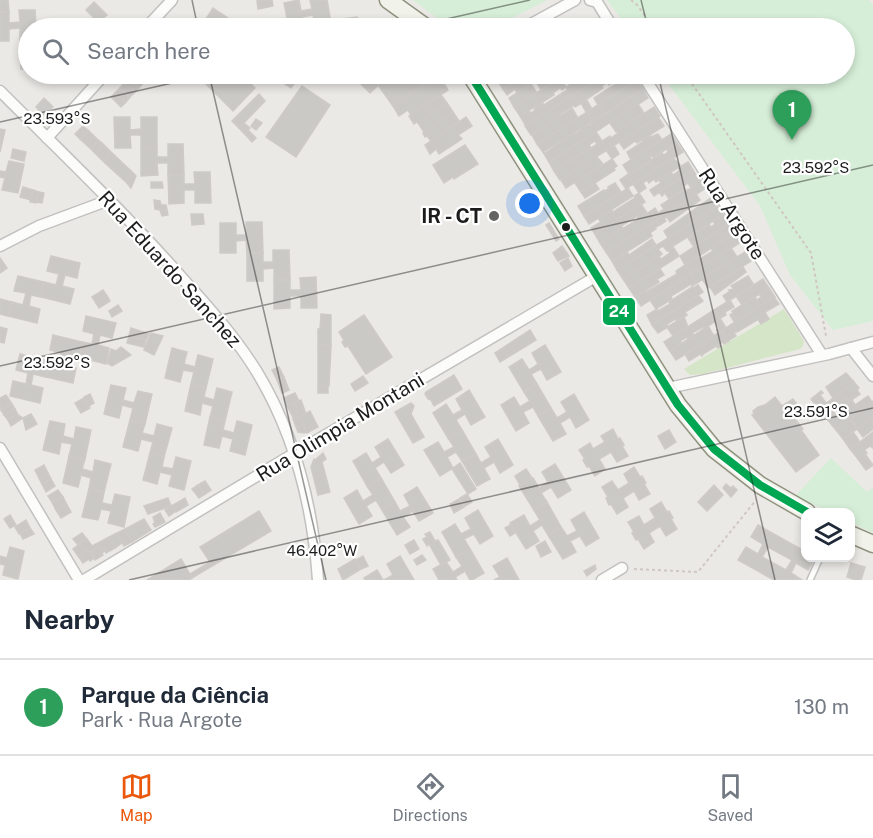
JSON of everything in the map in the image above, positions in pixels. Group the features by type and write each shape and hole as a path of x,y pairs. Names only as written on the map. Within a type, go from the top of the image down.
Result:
{"main road":[{"path":"388,0 413,18"},
{"path":"476,84 678,405 714,449 765,488 801,509"},
{"path":"855,536 873,543"}],"street":[{"path":"155,18 172,0"},
{"path":"542,18 575,0"},
{"path":"590,0 597,2 607,18"},
{"path":"47,138 96,84"},
{"name":"Rua Argote","path":"649,84 825,355"},
{"name":"Rua Eduardo Sanchez","path":"0,91 149,240 230,332 258,373 295,453 316,548 318,580"},
{"path":"0,246 39,226 109,200"},
{"name":"Rua Olimpia Montani","path":"84,580 597,276"},
{"path":"668,388 825,355 873,342"},
{"path":"851,348 873,376"},
{"path":"0,448 79,580"},
{"path":"602,580 622,568"}],"lane":[{"path":"810,580 818,562"}],"path":[{"path":"632,0 647,18"},
{"path":"692,84 811,253 825,355"},
{"path":"622,568 698,572 765,488"}],"green space":[{"path":"413,0 547,0 512,18 437,18"},
{"path":"607,0 869,0 873,5 873,321 833,330 790,275 760,206 668,84 855,84 855,18 620,18"},
{"path":"784,309 804,341 800,349 703,374 690,375 684,369"},
{"path":"831,458 867,492 873,488 873,533 855,524 855,508 821,508 795,496"}],"building":[{"path":"0,0 8,0 9,12 0,12"},
{"path":"257,0 272,0 273,6 258,9"},
{"path":"299,0 301,11 312,9 310,0 327,0 330,18 314,18 313,15 287,18 284,3"},
{"path":"94,2 107,15 103,18 94,18 86,10"},
{"path":"213,8 228,18 207,18"},
{"path":"19,10 35,10 35,18 20,18"},
{"path":"0,12 9,12 9,23 18,22 18,28 9,29 9,41 0,41"},
{"path":"125,84 135,84 139,88 135,92"},
{"path":"125,84 135,92 130,97 120,88"},
{"path":"206,84 251,84 255,88 233,111"},
{"path":"361,84 379,84 370,93"},
{"path":"379,84 425,84 393,106"},
{"path":"426,84 444,84 448,90 411,115 408,110 399,116 393,106"},
{"path":"500,84 511,84 503,89"},
{"path":"511,84 531,84 517,93 515,89 507,95 503,89"},
{"path":"531,84 537,93 514,107 509,98"},
{"path":"538,84 551,84 541,90"},
{"path":"550,84 564,84 566,87 562,90 560,88 553,93 554,95 520,116 514,107"},
{"path":"571,84 591,84 571,96 566,87"},
{"path":"590,84 605,84 603,88 580,104 574,94"},
{"path":"616,84 631,84 598,105 594,98"},
{"path":"631,84 640,84 643,89 604,114 599,104"},
{"path":"302,86 330,105 296,157 266,137"},
{"path":"120,88 130,97 126,102 115,93"},
{"path":"643,89 648,98 600,129 594,120"},
{"path":"567,90 571,96 526,126 520,116 529,111 531,113 542,102 544,105"},
{"path":"115,93 126,102 121,107 111,97"},
{"path":"259,94 265,101 239,128 232,121"},
{"path":"574,94 580,104 575,107 574,105 531,135 525,126"},
{"path":"441,95 447,103 414,124 409,116"},
{"path":"44,98 53,107 43,115 36,107"},
{"path":"586,99 592,109 586,112 581,103"},
{"path":"447,103 453,112 424,132 418,123"},
{"path":"599,104 604,114 593,121 587,112"},
{"path":"638,104 644,113 616,132 610,123"},
{"path":"654,107 660,116 607,150 602,141 610,136 611,138 618,133 617,131"},
{"path":"572,108 578,118 537,144 532,135"},
{"path":"453,112 459,121 431,141 427,136 425,137 423,133"},
{"path":"587,112 593,121 543,152 537,144"},
{"path":"114,117 130,117 130,130 141,129 141,117 157,117 157,147 141,148 141,135 130,135 131,148 115,148"},
{"path":"466,117 472,126 458,135 462,139 439,154 436,149 430,154 425,145"},
{"path":"658,117 664,126 624,149 619,142"},
{"path":"256,119 262,123 256,130 251,126"},
{"path":"594,120 600,129 549,162 543,152 545,153"},
{"path":"244,123 256,138 252,142 239,128"},
{"path":"83,126 89,131 80,139 75,134"},
{"path":"0,129 5,130 0,152"},
{"path":"89,131 97,139 92,150 80,139"},
{"path":"596,132 602,141 597,144 595,141 589,145 591,148 554,171 549,162"},
{"path":"658,134 662,140 631,160 627,152 650,135 651,137"},
{"path":"671,134 677,143 650,157 651,160 629,174 623,165"},
{"path":"97,139 102,143 97,155 92,150"},
{"path":"602,141 607,150 560,180 554,171"},
{"path":"102,143 110,151 105,163 97,155"},
{"path":"677,143 683,152 655,170 649,161 662,153 664,155"},
{"path":"168,144 183,144 184,175 168,175 168,163 157,163 158,175 141,176 141,148 157,147 157,157 168,157"},
{"path":"465,145 478,164 444,183 433,165"},
{"path":"614,145 619,154 612,159 606,150"},
{"path":"13,149 26,152 24,161 11,158"},
{"path":"110,151 131,171 127,183 105,163"},
{"path":"596,156 603,164 566,188 561,180"},
{"path":"673,158 680,165 679,167 656,182 654,179 649,183 647,180 643,183 646,188 639,193 633,184"},
{"path":"612,159 617,166 615,170 581,192 575,183"},
{"path":"9,161 24,164 18,193 2,190 5,178 0,177 0,171 6,172"},
{"path":"650,162 655,170 633,184 627,175"},
{"path":"688,162 693,170 654,196 650,190 661,183 659,180 671,172 673,175 680,170 678,168"},
{"path":"693,170 699,180 690,186 688,183 683,186 685,189 669,199 665,193 662,196 659,192"},
{"path":"131,171 136,176 131,188 127,183"},
{"path":"194,172 210,172 211,203 195,203 195,190 184,190 184,203 169,204 168,175 184,175 184,184 195,184"},
{"path":"627,175 633,184 626,189 620,180"},
{"path":"700,179 706,188 656,220 651,211 655,208 658,213 664,209 661,205 692,188 690,186"},
{"path":"151,182 162,182 163,188 151,188"},
{"path":"595,183 599,189 585,198 581,192"},
{"path":"615,183 621,192 584,216 578,206"},
{"path":"23,187 33,190 31,200 20,197"},
{"path":"628,188 633,196 589,224 584,216"},
{"path":"33,190 39,192 36,203 30,202"},
{"path":"39,192 44,193 42,203 36,202"},
{"path":"639,193 645,202 595,234 591,228 601,222 598,218 612,210 613,212"},
{"path":"696,194 700,200 670,222 667,217 664,219 666,221 660,225 656,220"},
{"path":"712,197 717,206 668,238 664,231"},
{"path":"154,200 160,201 161,205 166,205 168,215 162,216 160,210 155,209"},
{"path":"641,204 647,213 621,226 623,228 600,243 595,234"},
{"path":"717,206 723,215 673,246 668,238"},
{"path":"651,211 657,220 606,252 600,243"},
{"path":"191,214 203,214 204,224 192,225"},
{"path":"723,215 729,224 694,247 688,238 709,224 711,227 715,224 713,221"},
{"path":"656,221 659,225 650,233 652,236 612,261 606,252"},
{"path":"246,222 262,222 263,253 247,253 246,240 236,241 236,253 220,253 220,223 236,223 236,235 246,235"},
{"path":"549,223 559,239 556,241 546,225"},
{"path":"729,224 735,233 685,265 680,256"},
{"path":"735,233 741,242 691,274 685,265 713,251 711,248"},
{"path":"668,238 673,247 667,251 663,246 658,249 662,254 623,279 617,270"},
{"path":"652,239 656,245 617,270 612,261 627,252 629,255"},
{"path":"562,246 569,256 558,261 553,253"},
{"path":"673,247 679,256 629,288 623,279 659,256 661,259 670,253 668,250"},
{"path":"731,248 737,257 697,283 691,274"},
{"path":"273,250 289,250 290,280 274,280 274,268 263,269 263,281 247,281 247,253 263,253 263,262 273,262"},
{"path":"745,252 751,261 708,288 702,279"},
{"path":"51,256 80,263 77,278 65,275 62,286 74,289 70,304 41,297 44,282 56,285 59,274 47,271"},
{"path":"0,258 7,268 0,273"},
{"path":"568,258 572,266 565,271 560,263"},
{"path":"685,265 691,274 641,306 635,297 677,274 676,271"},
{"path":"743,267 746,272 715,295 710,287"},
{"path":"660,269 664,275 657,279 659,282 635,297 629,288"},
{"path":"691,274 697,283 671,296 672,299 656,309 650,300"},
{"path":"18,276 44,282 41,297 31,295 29,306 40,309 37,323 8,316 12,302 23,305 26,293 14,291"},
{"path":"748,276 754,285 727,302 723,296 729,290 734,289 731,286"},
{"path":"316,277 317,308 301,308 301,296 290,296 290,308 274,309 274,280 290,280 290,290 301,290 300,278"},
{"path":"763,279 769,288 742,305 736,296"},
{"path":"698,285 703,292 652,325 647,315 670,304 669,302"},
{"path":"769,288 775,297 735,323 730,315 732,311 755,297 757,300 761,297 759,294"},
{"path":"103,290 107,296 96,303 92,297"},
{"path":"698,295 703,301 685,312 687,315 677,321 675,319 658,333 652,325"},
{"path":"107,296 110,301 99,308 96,303"},
{"path":"774,297 779,304 765,312 769,319 761,324 757,318 737,332 732,324"},
{"path":"0,299 12,302 8,316 0,314"},
{"path":"730,300 734,307 720,318 714,310"},
{"path":"118,305 122,311 112,317 109,311"},
{"path":"714,310 720,318 704,329 703,327 692,333 694,335 680,341 682,343 670,351 664,342"},
{"path":"321,314 331,315 331,345 318,345"},
{"path":"364,315 392,357 366,374 348,346 345,347 339,332"},
{"path":"86,316 116,323 112,338 100,335 98,345 109,348 106,364 79,357 82,342 92,344 94,334 83,331"},
{"path":"684,317 688,327 673,336 667,327"},
{"path":"720,318 726,328 719,333 715,322"},
{"path":"732,324 737,331 734,333 736,336 728,341 721,331"},
{"path":"708,326 714,336 676,360 670,351"},
{"path":"0,327 7,329 4,343 0,342"},
{"path":"131,328 149,334 146,340 129,336"},
{"path":"530,330 536,340 500,362 495,353"},
{"path":"721,331 729,341 689,361 685,354"},
{"path":"151,333 163,336 154,355 144,350"},
{"path":"53,335 82,342 79,357 67,354 64,366 76,368 73,383 46,377 49,361 58,363 61,353 50,350"},
{"path":"129,336 146,340 144,347 127,343"},
{"path":"318,345 331,345 329,386 318,385"},
{"path":"545,345 561,372 547,380 541,369 531,374 537,384 524,392 509,367 522,359 529,370 538,364 532,353"},
{"path":"121,347 131,355 112,366 107,363 111,349 116,351"},
{"path":"172,348 187,352 184,364 195,367 198,355 213,359 206,388 191,384 194,372 183,370 180,382 165,378"},
{"path":"20,354 49,361 46,377 33,374 31,385 43,388 40,403 10,396 13,381 26,384 28,373 16,370"},
{"path":"279,367 284,377 277,380 272,370"},
{"path":"846,373 854,382 833,398 826,387"},
{"path":"454,375 462,389 434,406 425,394 426,392"},
{"path":"363,376 368,383 355,391 351,384"},
{"path":"284,377 289,390 282,393 277,380"},
{"path":"854,382 860,394 850,401 847,397 831,409 834,414 827,419 819,409"},
{"path":"191,384 206,388 204,397 214,400 217,388 232,392 225,421 210,417 213,406 202,403 200,415 185,411"},
{"path":"537,384 551,408 538,416 533,407 523,412 529,423 516,431 501,405 514,397 520,407 530,401 524,392"},
{"path":"111,385 126,388 123,400 134,403 138,391 152,394 145,424 130,420 133,408 122,405 119,418 104,414"},
{"path":"318,385 328,386 328,393 318,393"},
{"path":"469,390 485,417 471,425 465,414 456,420 462,430 448,438 433,413 446,404 453,415 462,410 456,399"},
{"path":"821,391 823,393 820,395 827,404 819,409 811,399"},
{"path":"295,393 299,401 287,406 284,398"},
{"path":"90,394 94,403 89,406 84,397"},
{"path":"574,394 589,420 576,428 570,417 560,423 566,434 553,441 538,416 551,408 557,418 567,412 561,402"},
{"path":"6,395 12,404 1,410 0,398"},
{"path":"868,396 872,402 850,419 845,413 849,409 846,405 852,400 855,405"},
{"path":"775,397 782,406 793,399 799,407 789,415 803,429 801,430 819,455 796,472 752,415 758,407 765,405"},
{"path":"847,397 850,401 842,408 838,404"},
{"path":"84,398 90,408 81,413 75,403"},
{"path":"301,400 306,414 299,417 294,403"},
{"path":"873,401 873,417 857,429 850,419"},
{"path":"294,403 299,417 294,419 287,406"},
{"path":"411,403 414,406 411,414 424,437 413,443 395,412"},
{"path":"12,404 15,409 4,415 1,410"},
{"path":"15,409 18,415 8,420 4,415"},
{"path":"310,411 318,427 307,433 300,417"},
{"path":"834,413 838,418 845,413 850,419 836,430 827,419"},
{"path":"31,414 37,424 26,430 23,418"},
{"path":"18,415 23,418 11,426 8,420"},
{"path":"210,417 225,421 223,430 234,433 237,421 252,425 245,455 230,451 233,439 222,436 219,448 204,445"},
{"path":"300,417 306,432 304,433 298,432 293,419"},
{"path":"873,417 873,429 863,437 857,429"},
{"path":"850,419 857,429 843,439 836,430"},
{"path":"130,420 145,424 142,433 154,436 157,424 172,428 164,457 150,453 153,442 141,439 138,451 123,447"},
{"path":"50,421 65,424 63,436 74,439 76,427 91,430 85,459 69,456 72,444 61,442 59,454 43,450"},
{"path":"613,429 624,445 622,446 628,456 617,462 611,452 599,459 605,469 595,476 589,466 587,467 579,450 590,443 593,449 605,442 601,436"},
{"path":"462,430 476,454 462,461 456,452 447,457 453,468 440,476 424,450 438,442 444,452 454,447 448,438"},
{"path":"669,430 676,442 665,449 658,436"},
{"path":"853,432 860,442 850,449 843,439"},
{"path":"873,432 873,448 870,446 864,450 859,443"},
{"path":"388,439 404,465 391,473 384,462 375,468 381,478 367,486 353,461 366,453 372,463 381,457 375,447"},
{"path":"498,439 513,465 500,473 494,462 484,468 490,479 477,486 462,461 476,454 481,463 491,457 485,447"},
{"path":"859,443 867,453 858,459 850,449"},
{"path":"150,453 164,457 162,467 173,469 176,457 191,461 184,490 169,486 172,475 160,472 157,484 143,480"},
{"path":"323,453 326,459 322,462 330,492 318,495 311,467 314,459"},
{"path":"865,454 873,465 866,470 858,459"},
{"path":"69,456 85,459 82,469 93,472 95,460 111,464 104,492 89,489 91,478 81,475 78,487 63,483"},
{"path":"460,463 476,489 468,494 452,469"},
{"path":"555,464 571,490 558,498 551,487 541,493 547,502 534,510 519,486 533,478 539,488 548,482 542,472"},
{"path":"44,465 48,473 39,478 35,470"},
{"path":"634,467 640,477 642,476 650,494 639,500 634,491 623,498 628,507 617,514 611,504 609,505 606,498 608,497 602,487 612,481 618,490 629,483 624,474"},
{"path":"526,469 532,478 520,485 515,476"},
{"path":"48,473 51,479 42,484 39,478"},
{"path":"381,478 395,502 382,510 376,500 366,506 372,516 359,524 344,498 357,490 363,501 373,495 367,486"},
{"path":"51,479 55,486 46,492 42,484"},
{"path":"205,481 211,490 205,494 198,485"},
{"path":"726,484 737,490 731,497 723,488"},
{"path":"198,485 205,494 199,498 192,489"},
{"path":"714,485 723,495 707,511 698,502"},
{"path":"417,487 433,513 419,521 413,511 403,517 410,527 397,535 382,510 395,502 400,511 410,506 404,495"},
{"path":"89,489 104,492 102,503 112,505 115,494 130,497 124,527 108,523 111,511 101,509 98,520 82,517"},
{"path":"58,490 63,497 52,502 48,496"},
{"path":"467,494 472,502 465,506 460,498"},
{"path":"63,497 67,505 56,510 52,502"},
{"path":"168,498 171,506 148,514 144,506"},
{"path":"185,498 188,505 176,512 173,505"},
{"path":"459,499 464,507 454,513 450,504"},
{"path":"547,502 561,527 548,535 542,525 533,531 539,541 526,549 510,523 524,515 530,526 540,520 534,510"},
{"path":"661,502 667,512 669,511 677,529 666,536 660,526 649,533 654,542 644,549 638,539 636,540 628,522 639,516 644,525 655,518 650,509"},
{"path":"67,505 71,512 61,518 56,510"},
{"path":"173,505 176,511 169,516 165,510"},
{"path":"478,510 493,536 480,544 474,534 464,539 470,549 456,557 442,532 455,524 461,534 471,529 465,518"},
{"path":"259,511 271,531 192,578 190,574 210,562 200,547"},
{"path":"584,512 599,538 586,546 580,536 570,541 576,552 563,559 548,535 561,527 567,536 577,531 571,520"},
{"path":"160,513 165,522 155,527 153,517"},
{"path":"10,515 16,525 10,528 4,519"},
{"path":"144,519 151,530 132,542 125,529"},
{"path":"26,520 30,528 19,534 15,527"},
{"path":"510,525 515,533 510,536 505,528"},
{"path":"758,525 801,549 801,562 813,562 808,570 796,563 791,573 802,580 774,580 738,560 746,547 758,554 763,544 751,537","holes":["768,547 792,560 786,570 762,557"]},
{"path":"30,528 34,534 23,539 20,533"},
{"path":"125,529 132,542 124,546 117,533"},
{"path":"430,532 435,541 438,540 450,560 441,565 429,544 427,546 423,539 427,537 425,534"},
{"path":"82,533 87,539 78,545 73,539"},
{"path":"117,533 122,543 115,548 109,537"},
{"path":"109,537 115,548 106,553 103,547 99,549 96,544"},
{"path":"87,539 92,546 96,544 98,547 89,552 87,549 78,556 73,549"},
{"path":"414,540 419,549 410,554 405,545"},
{"path":"545,541 551,552 541,557 536,546"},
{"path":"10,547 24,551 18,579 3,575 5,565 0,564 0,556 7,558"},
{"path":"98,547 99,549 103,547 105,551 95,560 91,552"},
{"path":"87,549 94,558 83,563 78,556"},
{"path":"470,549 484,573 472,580 465,571 455,577 457,580 439,580 433,569 446,562 453,572 462,566 456,557"},
{"path":"422,555 426,560 417,565 414,560"},
{"path":"363,556 368,566 361,569 356,560"},
{"path":"400,556 414,580 384,580 393,575 387,564"},
{"path":"507,558 519,580 494,580 500,577 493,566"},
{"path":"181,559 192,578 189,580 147,580"},
{"path":"355,559 361,569 343,580 338,569"},
{"path":"851,563 865,567 861,580 847,577"},
{"path":"595,565 596,569 587,576 584,571"},
{"path":"377,570 383,580 365,580 364,578"}],"transit line":[{"name":"24","path":"476,84 678,405 714,449 760,485 801,509"}],"place":[{"name":"Parque da Ciência","path":"792,140"},
{"name":"IR - CT","path":"494,216"}]}
